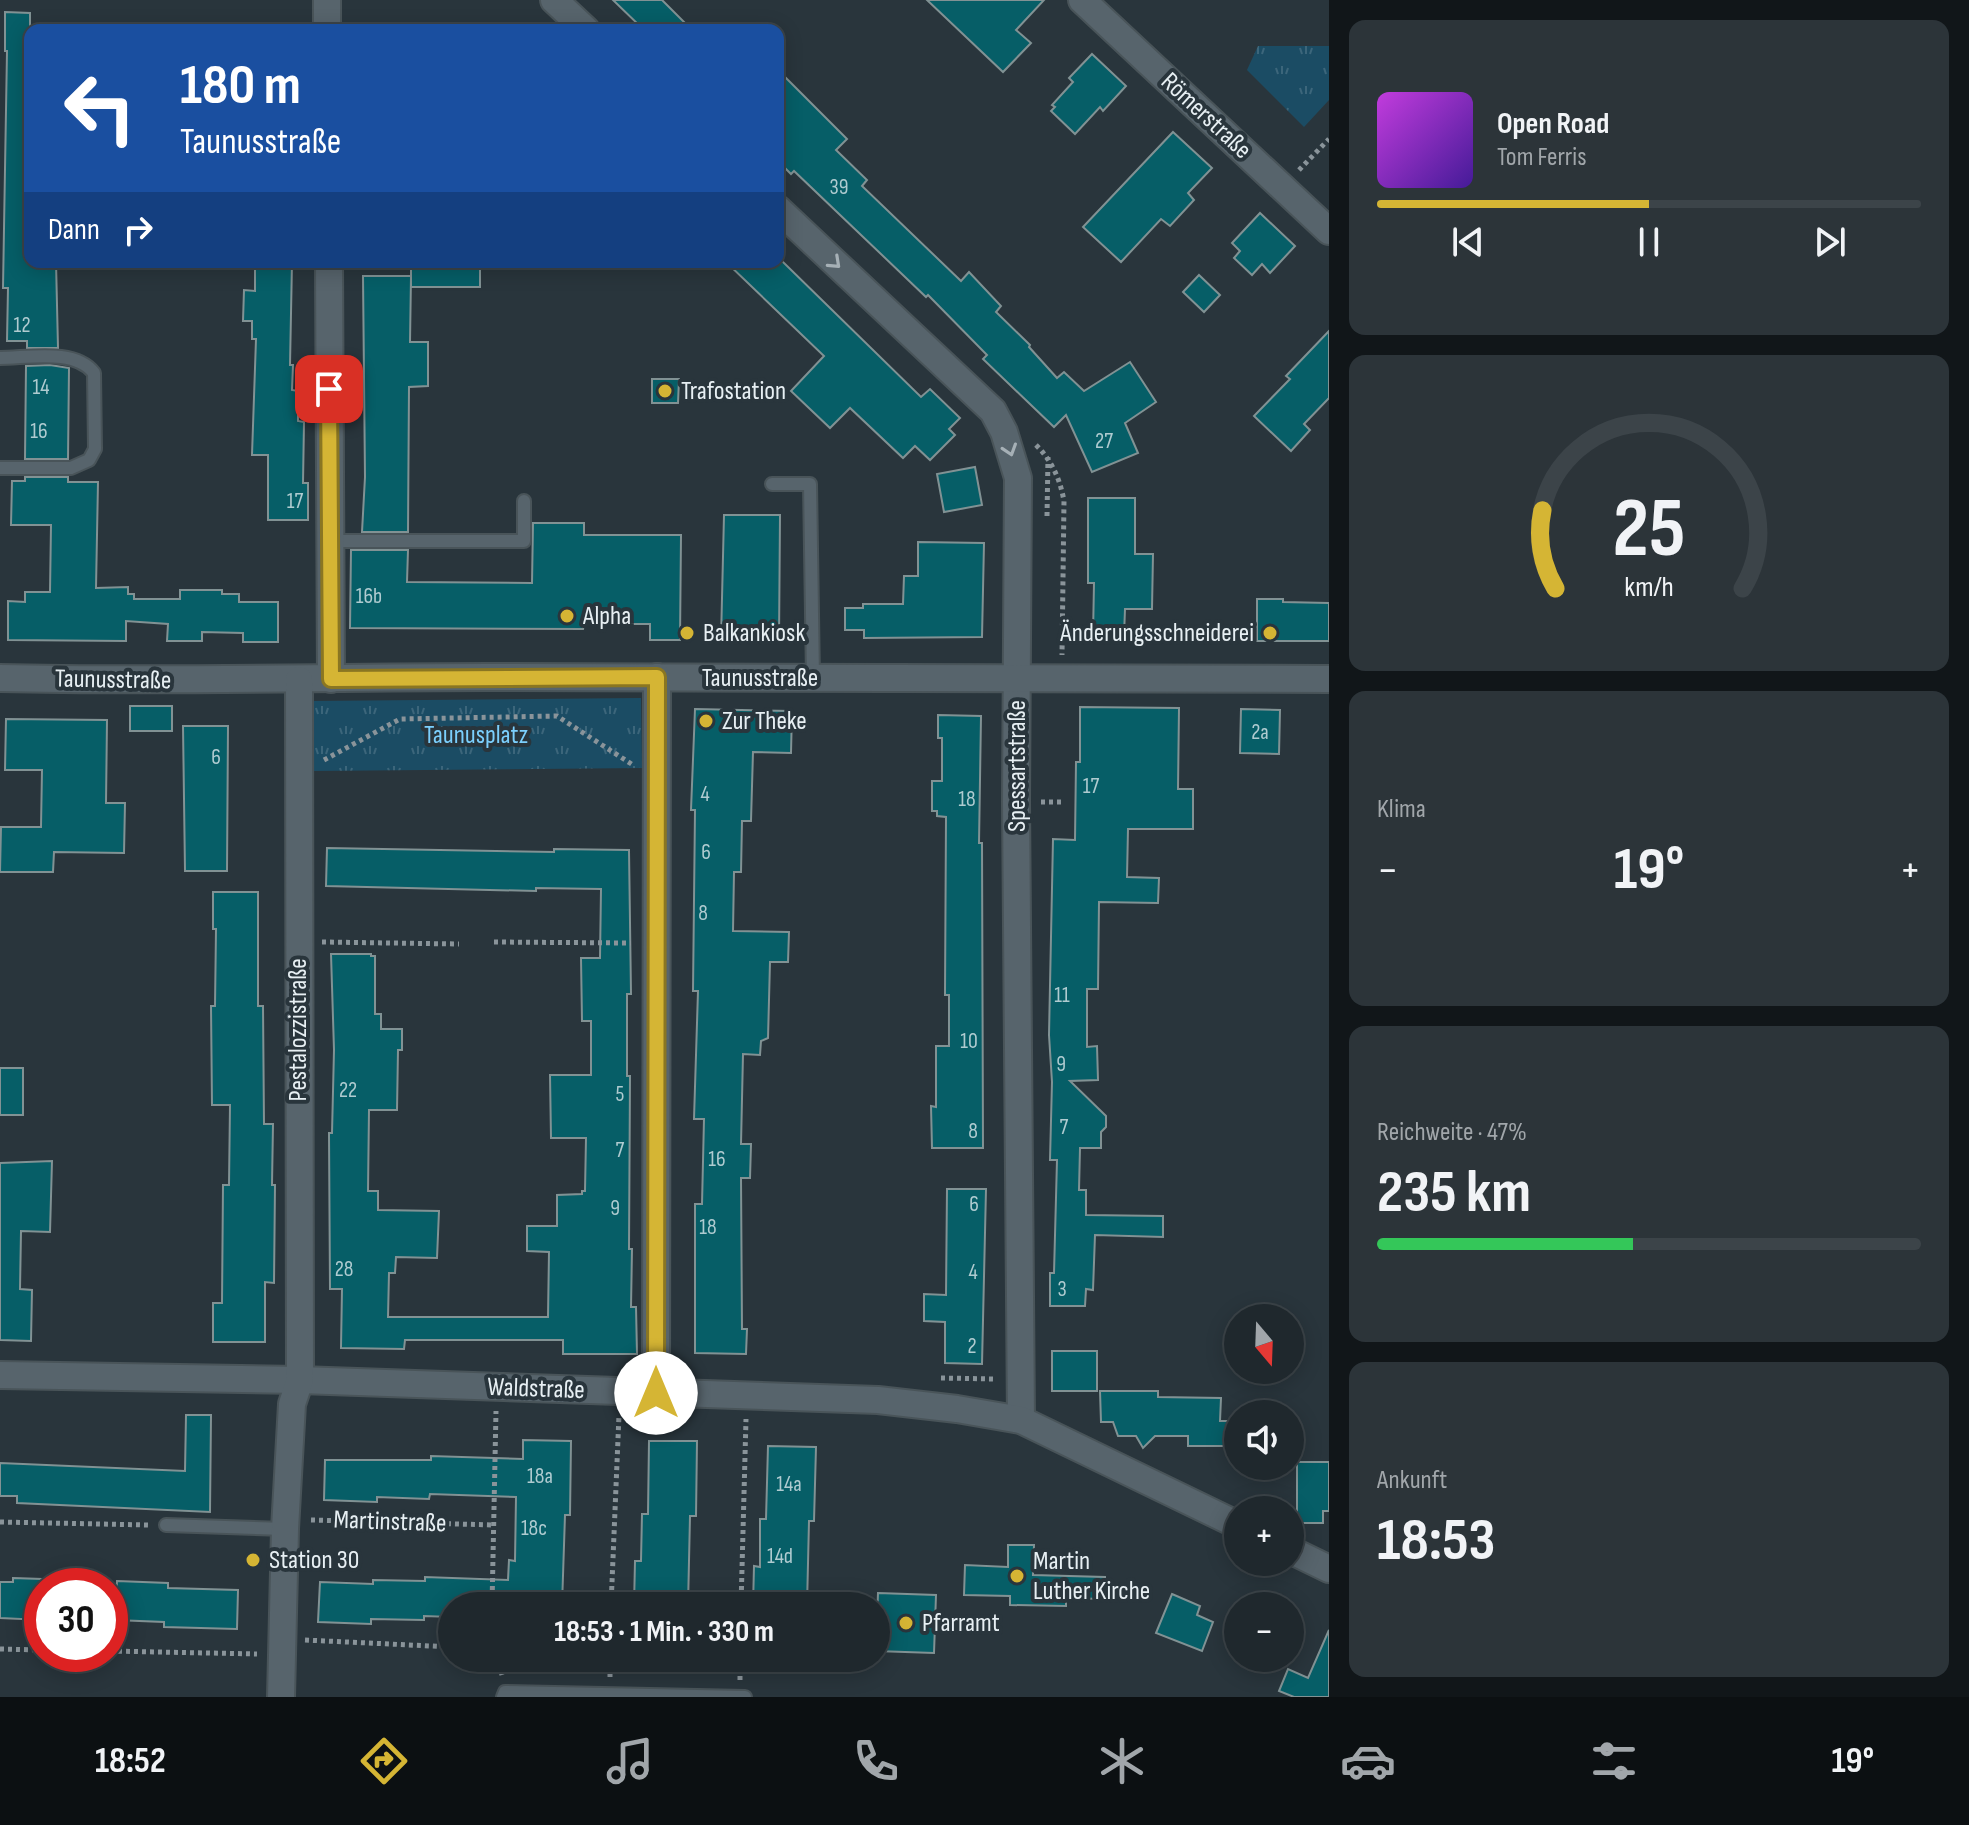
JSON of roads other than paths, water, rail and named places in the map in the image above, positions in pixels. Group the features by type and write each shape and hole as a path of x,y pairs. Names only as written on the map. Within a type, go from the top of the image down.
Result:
{"street":[{"path":"327,0 327,24"},
{"path":"554,0 580,24"},
{"name":"Römerstraße","path":"1082,0 1329,231"},
{"name":"Spessartstraße","path":"784,215 993,411 1004,432 1018,478 1021,1420"},
{"path":"329,268 331,679"},
{"path":"656,1393 657,677"},
{"name":"Taunusstraße","path":"0,678 113,681 657,677 1017,681 1329,679"},
{"name":"Pestalozzistraße","path":"299,680 300,1380"},
{"name":"Waldstraße","path":"0,1375 300,1380 878,1400 957,1409 1021,1420 1224,1518"},
{"path":"281,1697 285,1524 292,1404 300,1380"},
{"path":"1304,1557 1329,1569"}],"lane":[{"path":"0,358 69,358 91,369 94,373 95,449 89,460 71,468 0,468"},
{"path":"772,484 810,484 813,678"},
{"path":"330,541 524,541 524,501"},
{"path":"166,1525 285,1524"},
{"path":"503,1697 505,1692 745,1697"}],"place":[{"name":"Trafostation","path":"665,391"},
{"name":"Alpha","path":"567,616"},
{"name":"Balkankiosk","path":"687,633"},
{"name":"Änderungsschneiderei","path":"1270,633"},
{"name":"Zur Theke","path":"706,721"},
{"name":"Station 30","path":"253,1560"},
{"name":"Martin Luther Kirche","path":"1017,1576"},
{"name":"Pfarramt","path":"906,1623"}],"park label":[{"name":"Taunusplatz","path":"476,735"}]}
